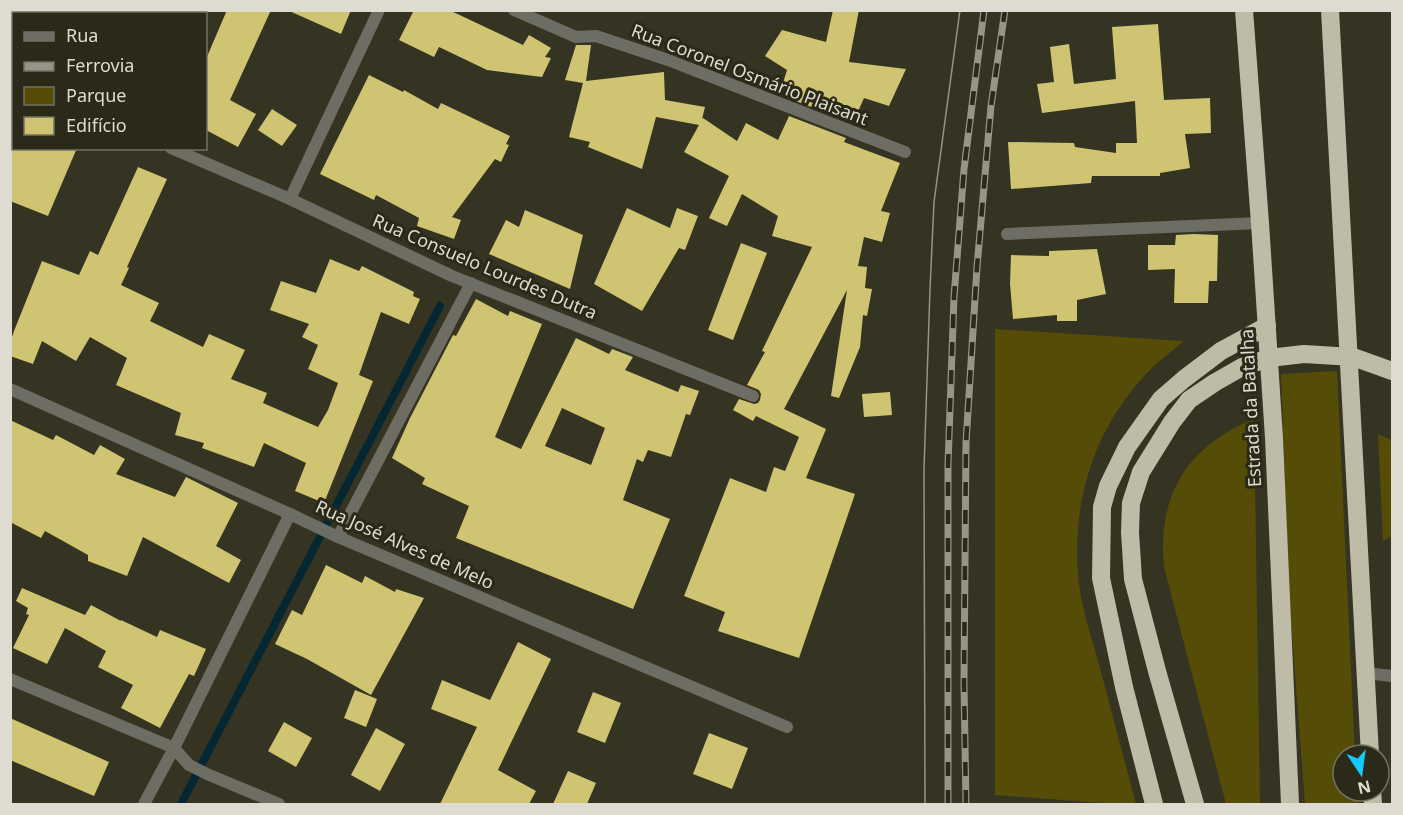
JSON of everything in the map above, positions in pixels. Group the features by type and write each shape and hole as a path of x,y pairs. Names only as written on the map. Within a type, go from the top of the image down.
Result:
{"highway":[{"name":"Estrada da Batalha","path":"1244,10 1274,438 1290,804"},
{"path":"1330,10 1369,743"},
{"path":"1154,804 1124,687 1101,578 1102,507 1108,486 1127,447 1161,399 1221,351 1267,326"},
{"path":"1195,804 1156,671 1133,579 1131,502 1141,472 1172,422 1189,400 1242,368 1269,358 1304,354 1353,357 1392,371"}],"street":[{"path":"290,199 379,10"},
{"name":"Rua Coronel Osmário Plaisant","path":"514,10 576,37 596,36 668,60 905,152"},
{"name":"Rua Consuelo Lourdes Dutra","path":"176,150 290,199 452,276 753,396"},
{"path":"1007,234 1260,223"},
{"path":"334,535 471,283"},
{"name":"Rua José Alves de Melo","path":"10,389 334,535 787,727"},
{"path":"144,804 290,514"},
{"path":"1365,673 1392,676"},
{"path":"10,679 174,748 189,765 279,804"}],"green space":[{"path":"995,329 1184,341 1153,367 1115,414 1090,467 1078,524 1077,554 1083,604 1136,804 995,795"},
{"path":"1337,371 1354,743 1331,743 1331,803 1358,804 1305,804 1289,594 1281,374"},
{"path":"1254,419 1260,804 1226,804 1164,567 1163,541 1166,517 1181,476 1194,459 1211,443"},
{"path":"1378,434 1392,440 1392,536 1383,541"}],"building":[{"path":"227,10 271,10 230,100 256,114 238,147 207,131 207,57"},
{"path":"287,10 351,10 341,34"},
{"path":"414,10 449,10 523,45 529,35 551,48 545,57 551,58 542,77 487,70 439,47 434,57 399,40"},
{"path":"833,10 859,10 849,62 906,69 889,106 864,98 853,123 796,101 801,89 783,83 787,70 765,56 782,30 826,42"},
{"path":"1158,24 1164,100 1210,98 1211,133 1185,134 1190,168 1160,173 1160,176 1092,176 1091,183 1011,189 1008,142 1074,143 1075,147 1116,153 1116,143 1137,143 1135,101 1042,113 1037,84 1054,82 1050,47 1069,44 1074,84 1116,79 1112,27"},
{"path":"576,45 591,45 586,81 664,72 665,100 705,107 702,119 737,141 746,123 778,140 789,116 846,138 844,142 900,163 881,211 890,213 882,242 864,237 858,266 867,267 865,288 872,289 867,316 863,315 860,347 839,398 831,396 847,290 784,409 826,429 806,478 855,494 799,658 718,631 725,612 684,596 730,478 766,492 774,467 785,471 799,437 756,416 753,421 733,410 739,399 754,404 760,400 759,390 747,385 765,352 762,351 812,247 772,236 778,216 742,194 727,226 709,218 729,176 684,152 699,125 656,117 642,169 588,147 590,142 569,137 583,83 565,80"},
{"path":"369,75 403,92 404,90 438,109 441,103 510,136 506,144 509,145 501,162 495,159 452,217 461,220 454,239 417,226 419,218 376,195 374,200 320,174"},
{"path":"272,109 297,125 282,146 258,130"},
{"path":"10,148 12,150 76,150 48,216 10,201"},
{"path":"138,167 167,179 121,285 159,303 150,321 203,347 209,334 245,350 231,379 267,393 263,403 318,427 328,410 338,383 308,369 318,345 302,337 309,324 270,310 281,281 316,293 330,259 359,271 362,266 414,292 413,296 420,299 409,324 381,312 359,375 373,381 324,503 295,491 306,463 264,443 254,467 202,448 204,443 175,435 181,413 116,385 127,358 90,337 76,361 42,341 33,364 10,356 10,343 14,331 42,261 79,275 90,251 98,255"},
{"path":"627,208 670,228 677,208 698,216 685,250 679,248 642,311 594,284"},
{"path":"525,210 583,235 570,289 489,254 506,220 519,227"},
{"path":"1176,235 1218,235 1217,281 1209,281 1208,303 1174,303 1175,269 1148,270 1148,245 1175,245"},
{"path":"741,243 767,253 733,340 708,330"},
{"path":"1097,249 1106,294 1077,300 1077,321 1057,321 1057,315 1013,319 1010,284 1011,255 1049,256 1049,251"},
{"path":"476,299 508,316 510,311 542,324 495,437 521,449 576,338 609,354 612,349 633,357 625,370 678,392 681,385 699,391 690,415 686,414 671,457 648,450 643,462 637,459 623,500 670,519 633,609 456,538 469,506 422,484 425,478 392,458 453,335 456,336","holes":["562,408 605,428 591,465 545,446"]},
{"path":"890,392 892,415 864,417 862,394"},
{"path":"10,420 53,440 56,435 94,455 100,445 125,459 116,474 175,497 186,477 238,503 216,546 241,560 229,583 143,537 127,576 88,561 88,555 45,531 41,538 10,522"},
{"path":"326,565 362,583 365,576 395,592 396,589 424,598 371,695 275,644 292,610 302,615"},
{"path":"22,588 85,615 91,605 157,637 160,630 206,649 194,676 189,674 160,728 121,708 133,685 98,667 106,651 65,628 47,664 13,648 29,615 26,614 28,608 16,601"},
{"path":"518,642 551,659 498,770 536,791 529,804 440,804 477,727 431,709 442,680 490,700"},
{"path":"355,690 377,699 366,727 344,718"},
{"path":"593,692 621,703 605,743 577,732"},
{"path":"10,718 109,762 94,796 10,760"},
{"path":"284,722 312,738 296,767 268,751"},
{"path":"376,728 405,744 380,791 351,775"},
{"path":"709,733 748,748 732,789 693,774"},
{"path":"568,771 596,783 587,804 553,804"}],"waterway":[{"path":"181,804 440,306"}],"tram line":[{"path":"925,804 924,469 930,289 934,202 960,10"}],"railway":[{"path":"948,804 948,465 954,297 964,169 984,10"},
{"path":"966,804 964,684 966,443 977,267 991,106 1005,10"}]}
